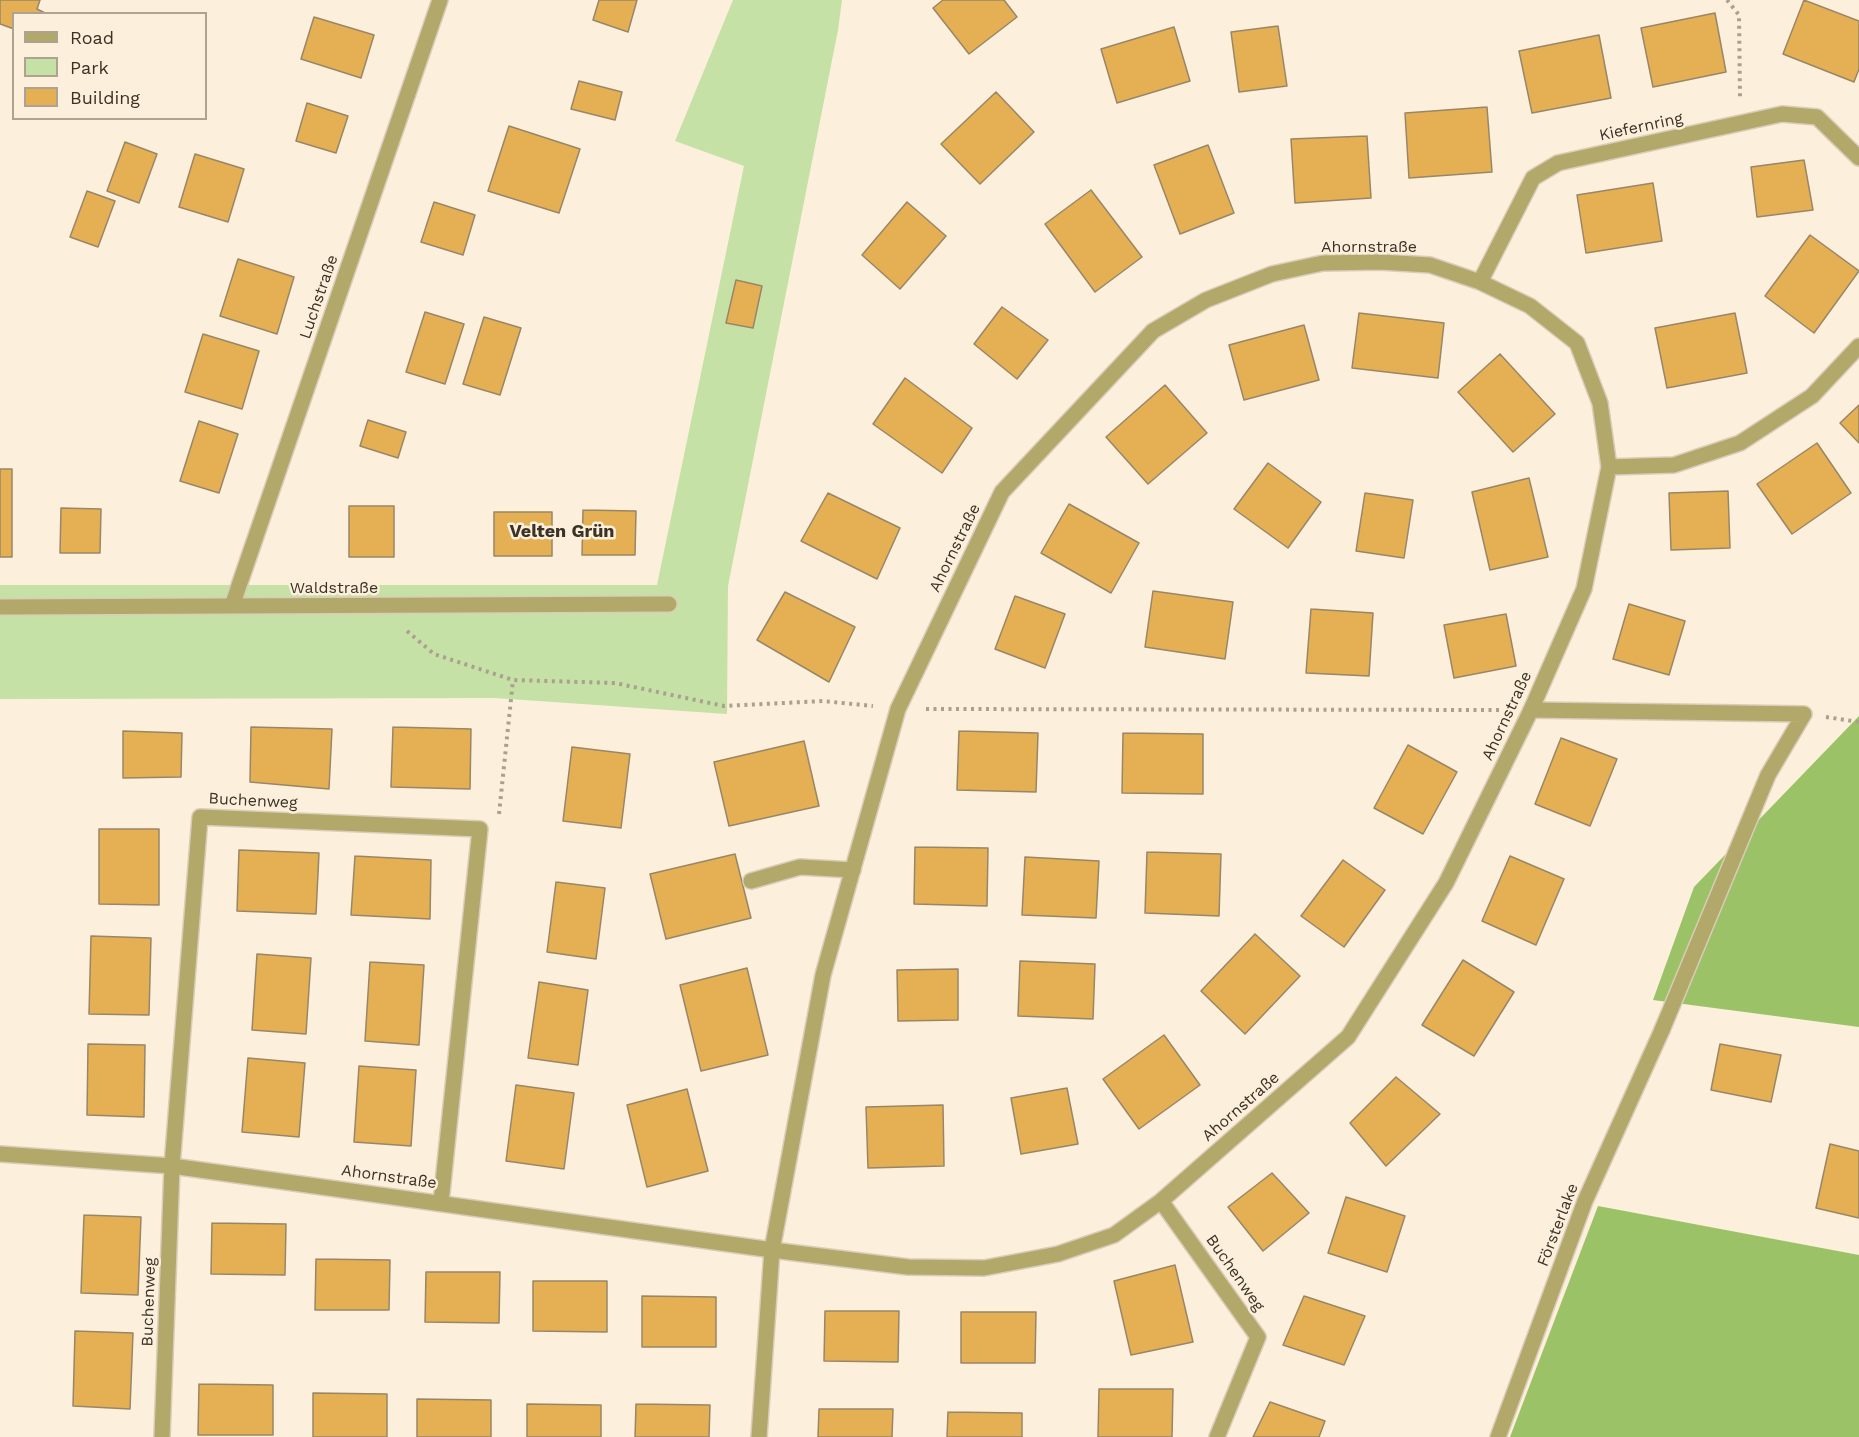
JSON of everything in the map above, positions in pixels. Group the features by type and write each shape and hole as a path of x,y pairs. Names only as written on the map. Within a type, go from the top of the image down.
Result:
{"street":[{"name":"Luchstraße","path":"232,606 440,0"},
{"name":"Kiefernring","path":"1480,282 1533,178 1558,163 1782,114 1817,117 1859,158"},
{"name":"Ahornstraße","path":"0,1154 172,1166 772,1250 908,1267 984,1269 1058,1254 1114,1234 1161,1201 1348,1037 1446,884 1531,710 1584,589 1609,467 1600,403 1577,343 1530,306 1480,282 1430,265 1380,262 1323,263 1272,274 1206,300 1153,332 1002,492 898,709 823,975 772,1250"},
{"path":"1609,467 1674,465 1740,443 1812,396 1859,346"},
{"name":"Waldstraße","path":"0,607 669,604"},
{"path":"1531,710 1804,714"},
{"name":"Försterlake","path":"1498,1437 1585,1201 1662,1030 1768,776 1804,714"},
{"name":"Buchenweg","path":"162,1437 172,1166 200,817 480,830"},
{"path":"441,1202 480,830"},
{"path":"751,881 800,867 853,870"},
{"name":"Buchenweg","path":"1161,1201 1258,1337 1217,1437"},
{"path":"759,1437 772,1250"}],"path":[{"path":"1727,0 1738,15 1740,123"},
{"path":"377,605 434,654 513,680 615,683 724,706 823,702 898,709 1531,710"},
{"path":"480,830 499,819 513,680"},
{"path":"1804,714 1859,722"}],"green space":[{"path":"733,0 842,0 838,30 728,586 727,714 495,698 0,699 0,585 657,585 744,166 675,141"},
{"path":"1859,716 1859,1027 1653,1000 1694,887"},
{"path":"1598,1206 1859,1255 1859,1437 1510,1437"}],"building":[{"path":"0,0 40,0 37,9 43,12 12,12 12,28 0,24"},
{"path":"599,0 637,0 628,32 593,20"},
{"path":"943,0 1004,0 1017,17 969,54 933,8"},
{"path":"1804,0 1859,21 1859,69 1854,82 1783,54"},
{"path":"1715,13 1726,72 1653,87 1641,28"},
{"path":"314,17 374,35 361,78 301,59"},
{"path":"1278,26 1287,86 1239,92 1231,32"},
{"path":"1174,27 1190,81 1117,103 1101,49"},
{"path":"1599,35 1611,98 1532,113 1519,51"},
{"path":"579,81 622,92 615,120 571,109"},
{"path":"996,92 1034,132 980,184 941,144"},
{"path":"307,103 348,116 336,153 296,141"},
{"path":"1487,107 1492,172 1409,178 1405,113"},
{"path":"509,126 580,149 559,213 488,191"},
{"path":"1367,136 1371,198 1295,203 1291,139"},
{"path":"125,142 157,154 139,203 107,191"},
{"path":"1208,145 1234,213 1180,234 1154,165"},
{"path":"195,154 244,169 228,222 179,207"},
{"path":"1804,160 1813,210 1757,217 1751,167"},
{"path":"1653,183 1662,241 1586,253 1577,195"},
{"path":"1091,190 1142,257 1095,292 1045,224"},
{"path":"87,191 115,201 98,247 70,237"},
{"path":"434,202 475,215 463,255 421,242"},
{"path":"907,202 946,236 900,289 862,255"},
{"path":"1810,235 1859,271 1814,333 1765,296"},
{"path":"238,259 294,277 277,334 220,316"},
{"path":"736,280 762,286 753,328 726,323"},
{"path":"1002,307 1048,340 1017,379 974,344"},
{"path":"425,312 464,324 445,384 406,372"},
{"path":"1359,313 1444,323 1438,378 1352,368"},
{"path":"1735,313 1747,373 1667,388 1655,328"},
{"path":"484,317 521,328 500,395 463,384"},
{"path":"1304,325 1319,380 1244,400 1229,345"},
{"path":"203,334 259,351 242,409 185,392"},
{"path":"1500,354 1555,414 1513,452 1458,392"},
{"path":"905,378 972,428 942,473 873,424"},
{"path":"1165,385 1207,433 1148,484 1106,437"},
{"path":"1859,405 1859,443 1840,423"},
{"path":"368,420 406,432 398,458 360,446"},
{"path":"199,421 238,434 219,493 180,481"},
{"path":"1817,443 1851,493 1792,534 1757,484"},
{"path":"1268,463 1321,502 1288,548 1234,509"},
{"path":"0,469 12,469 12,557 0,557"},
{"path":"1529,478 1548,557 1490,570 1472,492"},
{"path":"1728,491 1730,548 1671,550 1669,493"},
{"path":"828,493 900,528 877,579 801,541"},
{"path":"1365,493 1413,500 1404,558 1356,551"},
{"path":"1069,504 1139,543 1111,593 1041,553"},
{"path":"349,506 394,506 394,557 349,557"},
{"path":"61,508 101,509 100,553 60,553"},
{"path":"583,510 636,511 635,555 582,555"},
{"path":"494,512 552,512 552,556 494,556"},
{"path":"1153,591 1233,602 1225,659 1145,647"},
{"path":"785,592 855,627 829,682 757,640"},
{"path":"1015,596 1065,614 1045,668 995,649"},
{"path":"1629,604 1685,621 1669,675 1613,659"},
{"path":"1311,609 1373,613 1369,676 1306,673"},
{"path":"1506,614 1516,666 1454,678 1444,625"},
{"path":"251,727 332,729 329,789 250,782"},
{"path":"393,727 471,729 470,789 391,787"},
{"path":"123,731 182,733 181,777 123,778"},
{"path":"959,731 1038,733 1036,792 957,790"},
{"path":"1123,733 1203,734 1203,794 1122,793"},
{"path":"1561,738 1617,759 1590,826 1535,804"},
{"path":"804,741 819,806 729,826 714,762"},
{"path":"1408,745 1457,772 1423,834 1374,808"},
{"path":"572,747 630,754 621,828 563,821"},
{"path":"99,829 159,829 159,905 99,904"},
{"path":"915,847 988,848 987,906 914,904"},
{"path":"239,850 319,853 316,914 237,911"},
{"path":"1147,852 1221,854 1219,916 1145,913"},
{"path":"735,854 751,918 666,939 650,874"},
{"path":"355,856 431,860 430,919 351,915"},
{"path":"1510,856 1564,879 1536,945 1482,921"},
{"path":"1025,857 1099,861 1096,918 1022,915"},
{"path":"1343,860 1385,890 1344,947 1301,916"},
{"path":"556,882 605,888 596,959 547,952"},
{"path":"1255,934 1300,976 1245,1034 1201,991"},
{"path":"91,936 151,938 149,1015 89,1014"},
{"path":"257,954 311,958 306,1034 252,1030"},
{"path":"1463,960 1514,992 1474,1056 1422,1025"},
{"path":"1020,961 1095,964 1093,1019 1018,1016"},
{"path":"370,962 424,965 419,1045 365,1041"},
{"path":"747,968 768,1055 701,1071 680,985"},
{"path":"958,969 958,1020 898,1021 897,970"},
{"path":"539,982 588,990 578,1065 528,1058"},
{"path":"1164,1035 1200,1085 1139,1129 1103,1079"},
{"path":"88,1044 145,1045 144,1117 87,1115"},
{"path":"1720,1044 1781,1055 1771,1102 1711,1090"},
{"path":"248,1058 305,1063 299,1137 242,1132"},
{"path":"359,1066 416,1070 411,1146 354,1142"},
{"path":"1396,1077 1440,1114 1386,1166 1350,1123"},
{"path":"516,1085 574,1093 564,1169 506,1161"},
{"path":"1067,1088 1078,1144 1021,1154 1011,1098"},
{"path":"687,1089 708,1171 647,1187 627,1105"},
{"path":"943,1105 944,1166 868,1168 866,1107"},
{"path":"1830,1144 1859,1151 1859,1218 1816,1208"},
{"path":"1272,1173 1309,1213 1263,1251 1228,1207"},
{"path":"1346,1197 1405,1216 1387,1272 1328,1253"},
{"path":"84,1215 141,1217 138,1295 81,1293"},
{"path":"212,1223 286,1224 285,1275 211,1274"},
{"path":"316,1259 390,1260 389,1310 315,1310"},
{"path":"1175,1265 1193,1342 1131,1355 1114,1281"},
{"path":"426,1272 500,1272 499,1323 425,1322"},
{"path":"533,1281 607,1281 607,1332 533,1331"},
{"path":"642,1296 716,1297 716,1347 642,1347"},
{"path":"1304,1296 1365,1316 1344,1365 1283,1345"},
{"path":"825,1311 899,1311 898,1362 824,1361"},
{"path":"961,1312 1036,1312 1035,1363 961,1363"},
{"path":"75,1331 133,1333 130,1409 73,1406"},
{"path":"199,1384 273,1385 273,1435 198,1435"},
{"path":"1099,1389 1173,1389 1172,1437 1098,1437"},
{"path":"313,1393 387,1394 387,1437 313,1437"},
{"path":"417,1399 491,1400 491,1437 417,1437"},
{"path":"1270,1402 1325,1421 1319,1437 1253,1437"},
{"path":"527,1404 601,1405 601,1437 527,1437"},
{"path":"636,1404 710,1405 709,1437 635,1437"},
{"path":"819,1409 893,1409 892,1437 818,1437"},
{"path":"948,1412 1022,1413 1022,1437 947,1437"}],"district":[{"name":"Velten Grün","path":"562,532"}]}
